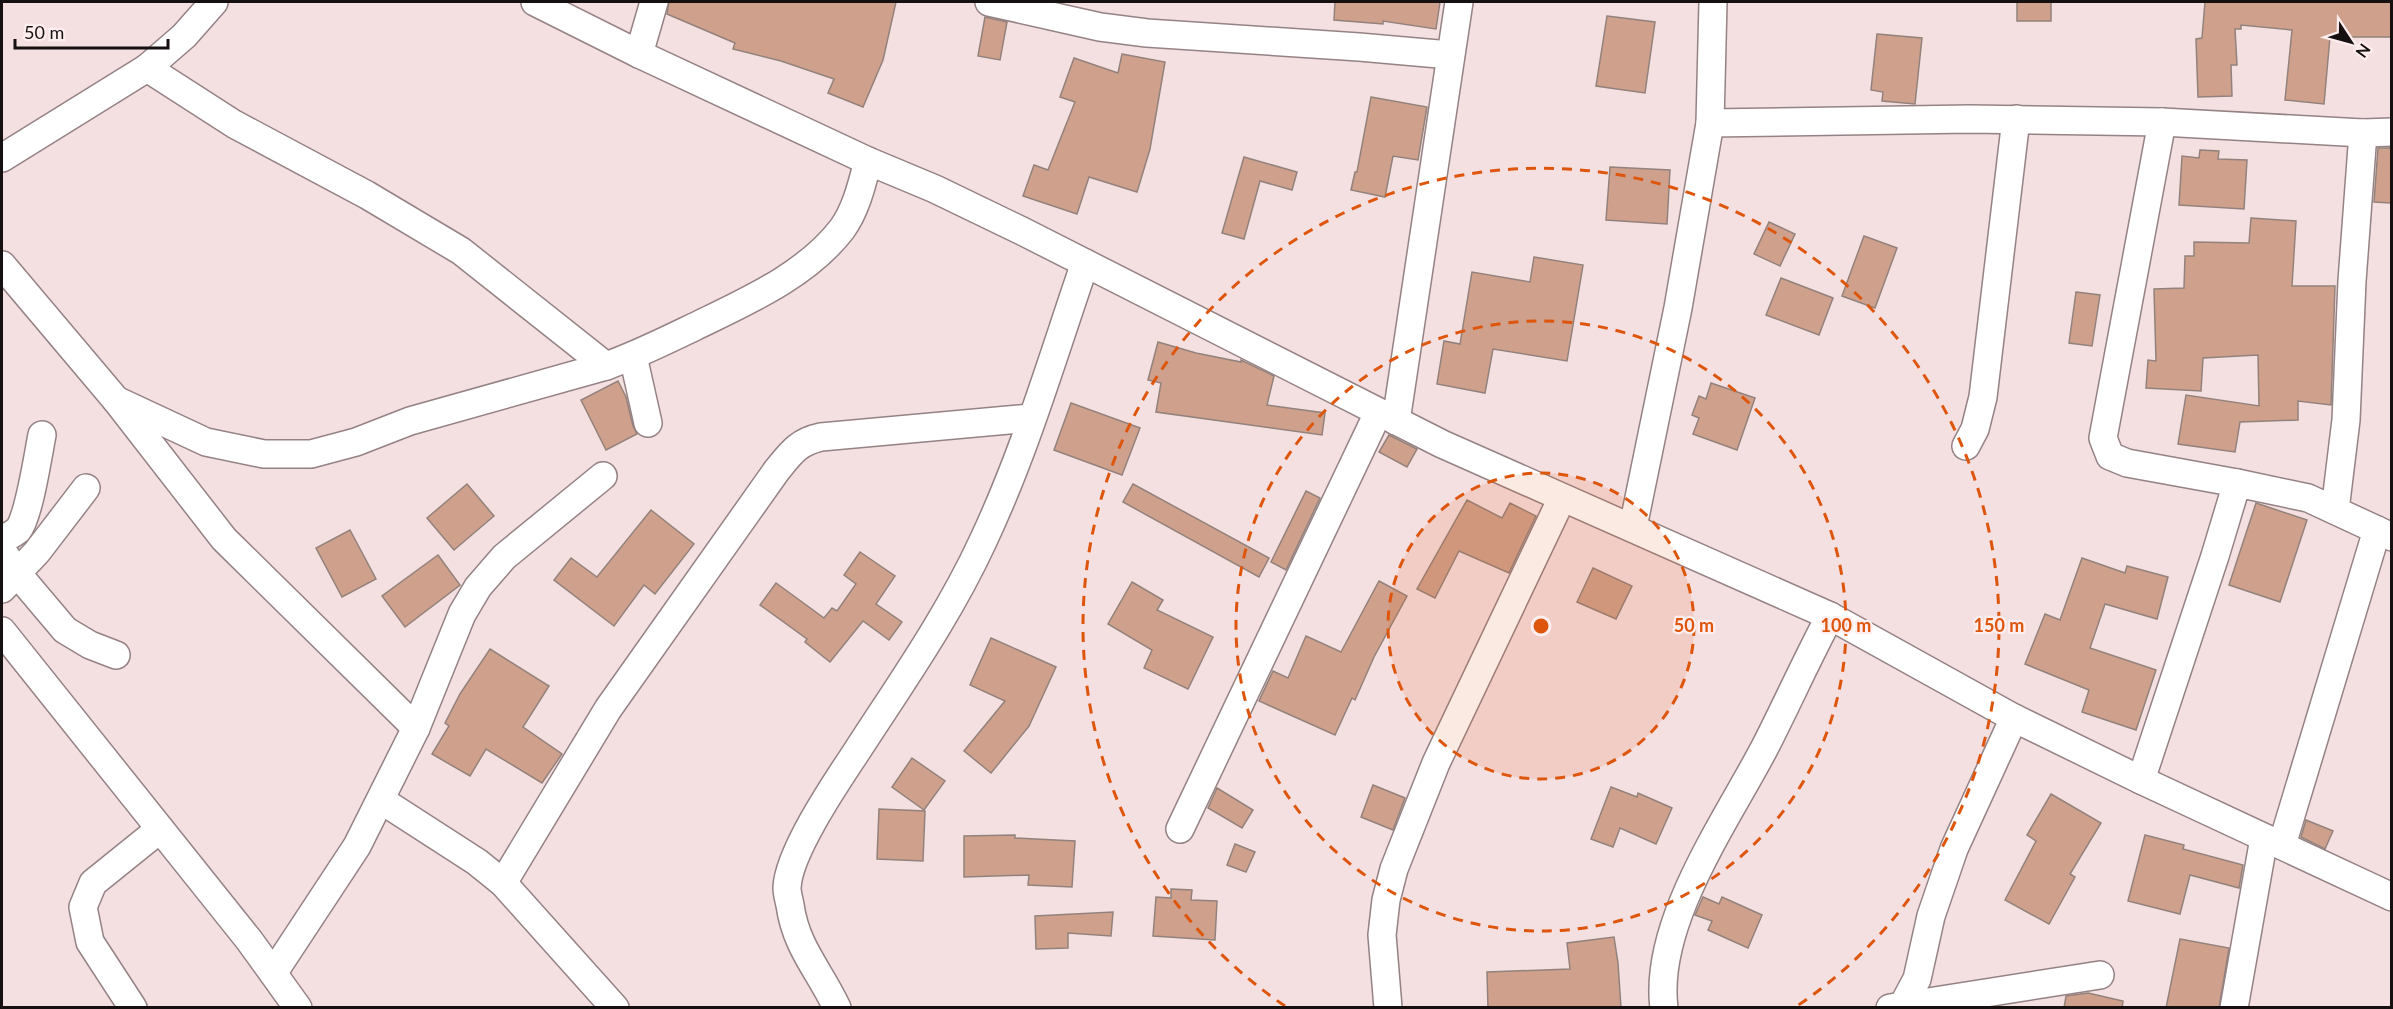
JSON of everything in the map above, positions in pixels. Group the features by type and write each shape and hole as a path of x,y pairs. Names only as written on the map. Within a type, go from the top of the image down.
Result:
{"street":[{"path":"2,158 147,68 184,36 214,2"},
{"path":"535,2 639,54 868,161 935,189 1442,444 1830,616 2014,718 2391,897"},
{"path":"639,54 654,2"},
{"path":"989,2 1123,30 1450,55"},
{"path":"1180,829 1387,417 1459,2"},
{"path":"1633,527 1678,308 1710,123 1713,2"},
{"path":"147,68 234,124 368,195 460,251 606,366"},
{"path":"1710,123 2016,119 2162,122 2363,133 2391,132"},
{"path":"1966,446 1975,429 1983,397 2016,119"},
{"path":"2162,122 2103,438 2110,456 2127,463 2308,498 2384,533 2273,842 2234,1008"},
{"path":"2335,510 2346,420 2352,281 2363,133"},
{"path":"116,400 206,441 264,454 311,454 338,448 410,421 606,366 633,356 789,277 818,253 842,228 859,194 868,161"},
{"path":"837,1008 801,945 792,917 787,887 795,857 815,818 848,764 939,622 982,542 1031,418 1085,263"},
{"path":"2,265 116,400 224,539 416,728"},
{"path":"633,356 648,423"},
{"path":"503,884 608,709 749,508 795,449 807,441 821,438 1031,418"},
{"path":"2,539 19,529 25,514 42,435"},
{"path":"274,972 357,846 416,728 462,614 478,587 504,557 603,476"},
{"path":"2141,780 2237,483"},
{"path":"86,488 37,552 6,570 64,630 90,645 116,655"},
{"path":"1388,1008 1382,935 1386,900 1394,869 1436,763 1562,498"},
{"path":"1664,1008 1662,993 1669,947 1685,897 1707,850 1764,749 1830,616"},
{"path":"2,631 274,972 298,1008"},
{"path":"1897,1006 1917,979 1931,916 1954,849 2014,718"},
{"path":"381,800 477,862 503,884 615,1008"},
{"path":"133,1008 90,942 83,906 93,883 160,829"},
{"path":"1897,1006 2100,975"}],"building":[{"path":"669,2 896,2 883,60 863,107 828,93 834,79 781,61 733,49 735,43 667,14"},
{"path":"1335,2 1440,2 1436,29 1383,21 1383,24 1334,20"},
{"path":"2017,2 2051,2 2051,21 2017,21"},
{"path":"2205,2 2391,2 2391,37 2330,37 2324,104 2285,100 2292,30 2241,25 2241,29 2235,29 2237,65 2231,65 2232,96 2198,97 2196,39 2202,38"},
{"path":"1607,16 1655,22 1645,93 1596,86"},
{"path":"985,17 1007,22 1000,60 978,56"},
{"path":"1877,34 1922,38 1915,104 1882,101 1883,92 1871,90"},
{"path":"1122,54 1165,62 1150,149 1137,192 1089,177 1077,214 1023,196 1034,165 1048,170 1075,102 1060,97 1074,58 1118,73"},
{"path":"1371,97 1427,107 1418,160 1393,156 1385,197 1351,190 1355,172 1357,172"},
{"path":"2378,148 2391,148 2391,203 2374,202"},
{"path":"2200,150 2219,151 2218,159 2247,160 2244,209 2179,205 2182,156 2199,158"},
{"path":"1244,157 1297,172 1292,190 1260,181 1244,239 1222,233"},
{"path":"1610,167 1670,170 1667,224 1606,220"},
{"path":"2251,218 2296,221 2292,286 2335,286 2331,405 2298,401 2298,420 2240,422 2235,452 2178,444 2186,395 2259,406 2258,355 2203,358 2201,391 2146,388 2148,360 2156,361 2154,289 2184,288 2185,256 2194,256 2194,242 2249,243"},
{"path":"1769,222 1795,234 1780,266 1754,254"},
{"path":"1864,236 1897,248 1875,308 1842,296"},
{"path":"1534,257 1583,265 1567,361 1493,349 1485,393 1437,384 1444,341 1460,344 1472,272 1530,282"},
{"path":"1781,278 1833,298 1819,335 1766,315"},
{"path":"2076,292 2100,295 2092,346 2069,343"},
{"path":"1158,342 1196,353 1241,362 1241,360 1274,376 1267,405 1325,413 1322,435 1156,412 1161,383 1148,380"},
{"path":"618,381 626,397 637,434 606,450 581,400"},
{"path":"1711,383 1755,398 1737,450 1693,434 1699,418 1692,415 1699,396 1706,399"},
{"path":"1071,403 1140,428 1122,475 1054,450"},
{"path":"1389,435 1417,449 1407,467 1379,452"},
{"path":"467,484 494,516 454,550 427,518"},
{"path":"1133,484 1269,558 1259,577 1123,502"},
{"path":"1306,491 1320,498 1286,570 1271,562"},
{"path":"1467,500 1502,518 1510,503 1536,516 1509,573 1459,551 1435,598 1417,589"},
{"path":"2256,503 2307,520 2280,602 2229,585"},
{"path":"651,510 694,544 655,594 644,585 614,626 554,580 571,558 597,577"},
{"path":"350,530 376,579 342,597 316,548"},
{"path":"860,552 895,576 876,604 902,622 889,640 863,621 830,662 805,642 807,639 760,605 776,583 824,618 832,608 837,611 856,584 844,575"},
{"path":"438,555 460,585 405,627 382,596"},
{"path":"2082,558 2125,573 2127,566 2168,577 2157,619 2105,604 2090,648 2156,670 2136,730 2082,712 2089,690 2025,664 2045,614 2060,620"},
{"path":"1593,568 1632,586 1616,619 1577,602"},
{"path":"1379,581 1407,596 1374,657 1355,700 1352,698 1335,735 1259,701 1273,671 1288,678 1306,636 1341,652"},
{"path":"1132,582 1163,600 1157,610 1213,637 1188,689 1144,668 1152,650 1108,624"},
{"path":"991,638 1056,667 1029,726 991,773 964,751 1005,701 970,685"},
{"path":"490,649 549,686 523,727 562,754 542,783 486,749 470,776 432,754 449,726 445,723 460,694"},
{"path":"912,758 945,781 924,810 892,787"},
{"path":"1373,785 1405,798 1393,830 1361,817"},
{"path":"1611,787 1637,797 1638,793 1672,808 1656,844 1620,828 1613,847 1591,839"},
{"path":"1217,788 1253,810 1242,828 1208,808"},
{"path":"2051,794 2101,823 2070,874 2075,877 2049,924 2005,900 2036,841 2027,835"},
{"path":"879,809 925,811 923,861 877,859"},
{"path":"2306,820 2333,831 2325,849 2301,837"},
{"path":"1015,835 1015,838 1075,841 1072,887 1028,885 1029,875 964,877 964,836"},
{"path":"2145,835 2184,845 2183,849 2243,865 2239,888 2190,875 2180,914 2128,901"},
{"path":"1235,844 1255,852 1246,872 1227,865"},
{"path":"1171,889 1192,890 1191,900 1217,901 1215,940 1153,936 1156,897 1171,898"},
{"path":"1703,897 1719,904 1722,897 1762,915 1748,948 1708,930 1712,921 1695,915"},
{"path":"1113,912 1111,936 1068,933 1068,948 1036,949 1035,916"},
{"path":"1614,937 1621,1008 1488,1008 1487,972 1570,969 1567,943"},
{"path":"2180,939 2229,948 2219,1008 2166,1008"},
{"path":"2088,993 2123,1001 2122,1008 2064,1008 2066,996"}]}
